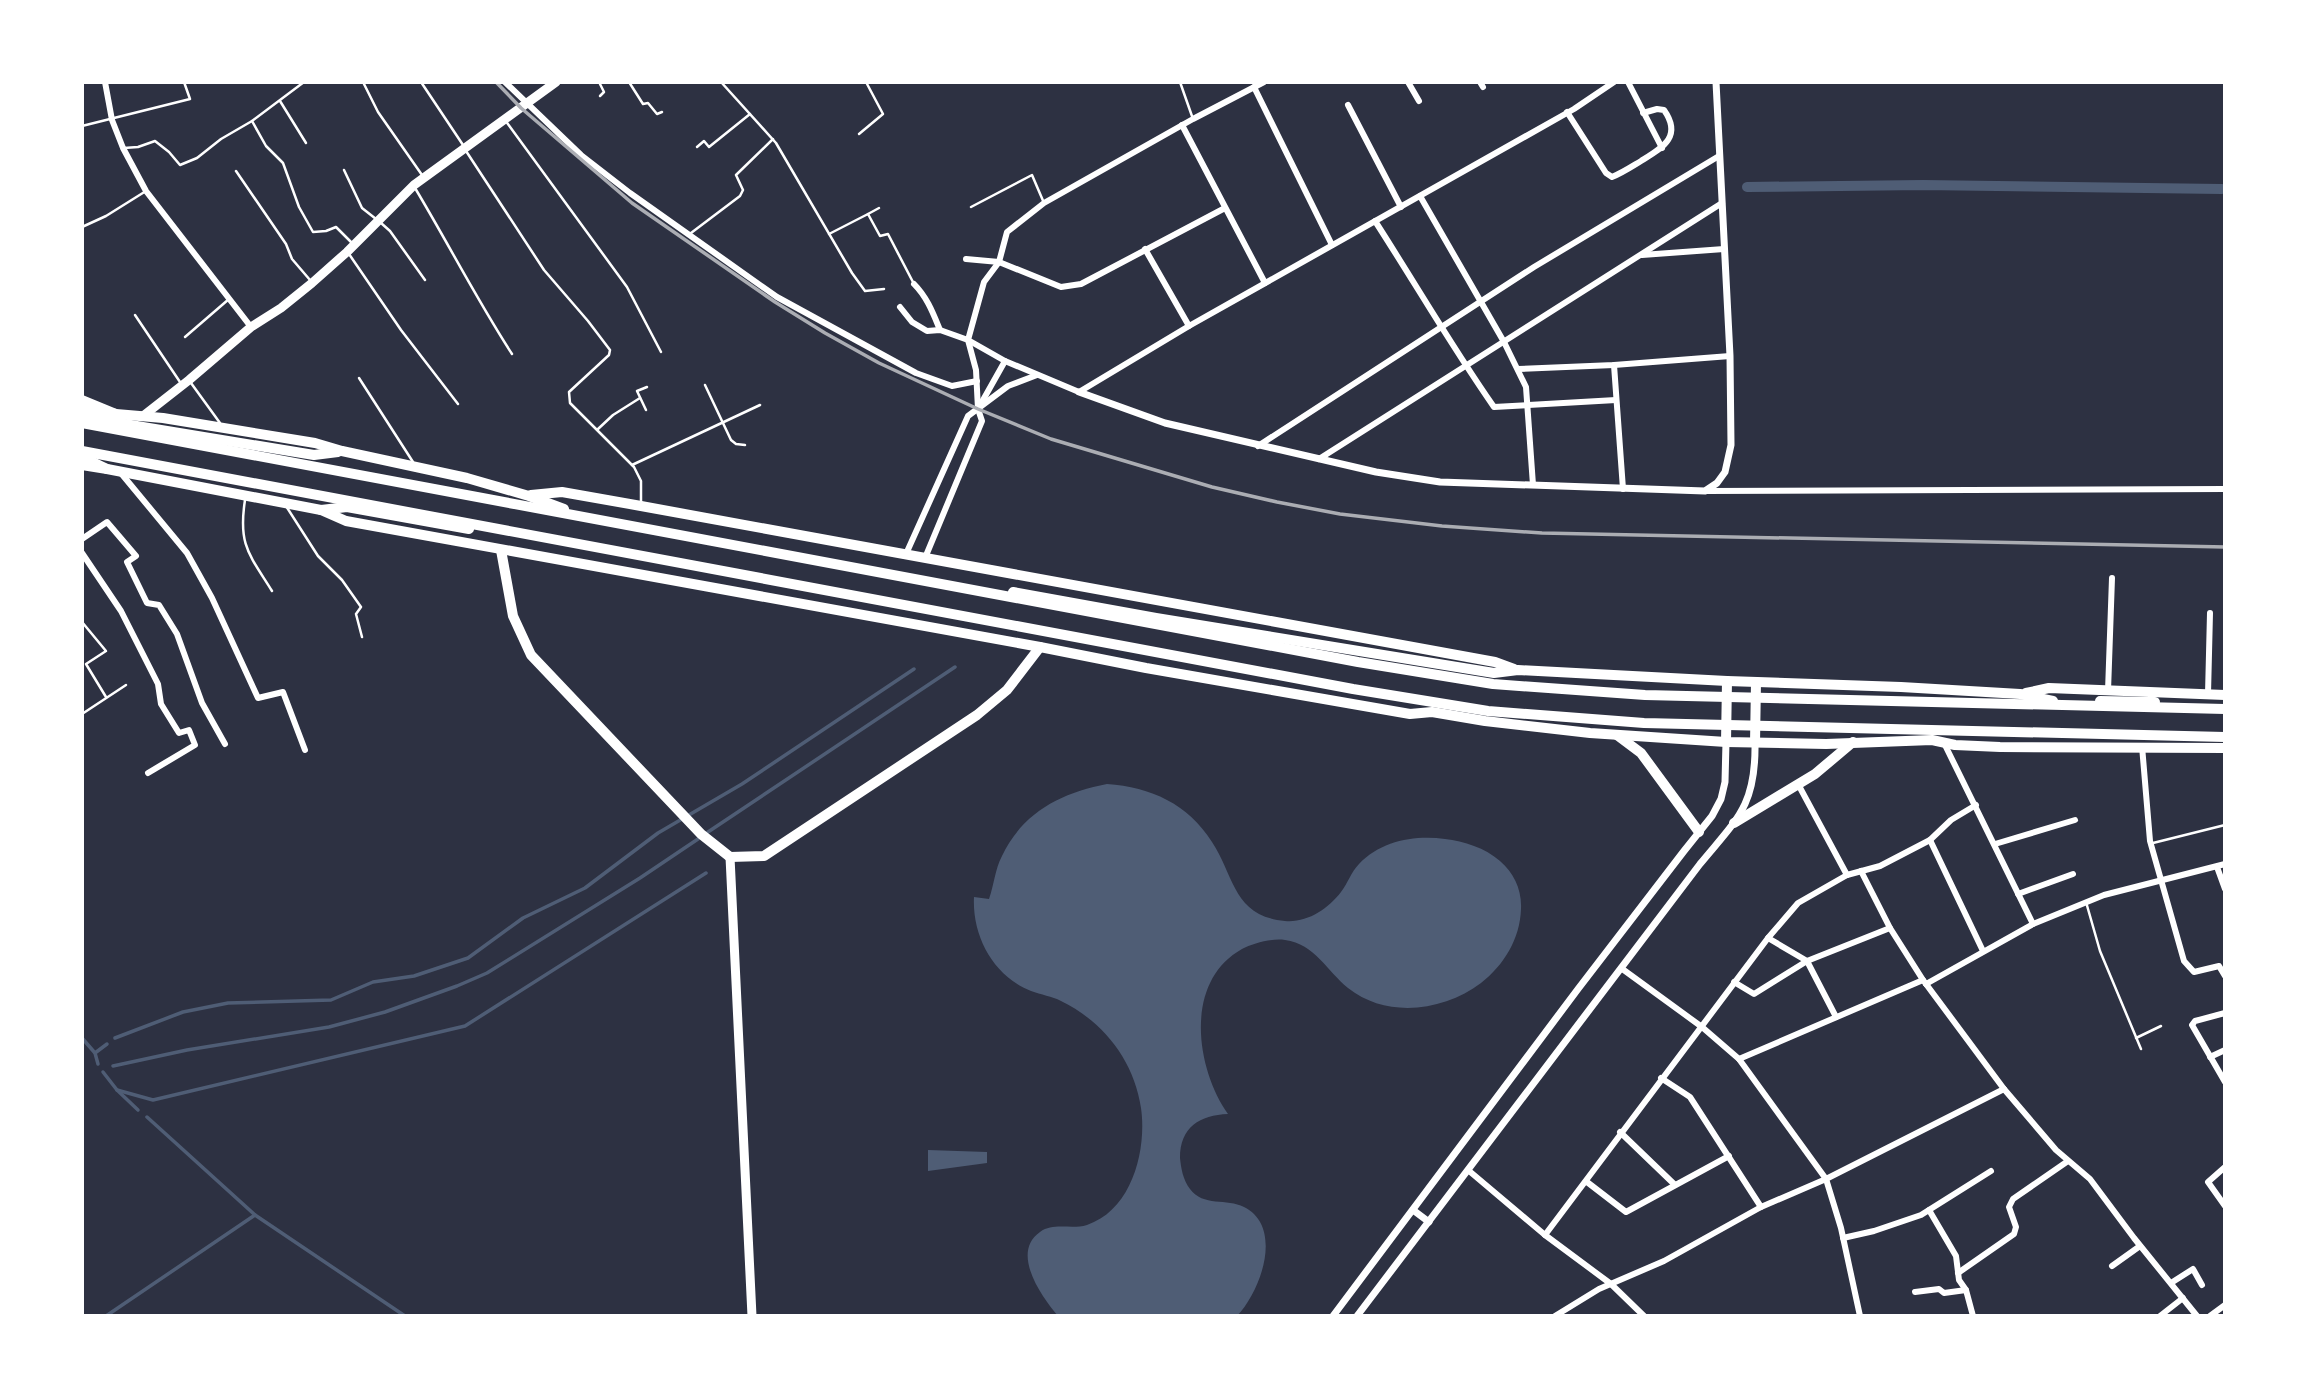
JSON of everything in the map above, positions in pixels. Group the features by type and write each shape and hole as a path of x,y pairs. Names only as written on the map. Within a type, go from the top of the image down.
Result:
{"highway":[{"path":"82,408 116,414"},
{"path":"82,423 1358,662 1493,684 1645,695 2225,707"},
{"path":"82,454 1488,712 1644,723 2225,739"},
{"path":"82,465 107,469"}],"main road":[{"path":"143,416 251,327 281,308 312,283 414,185 556,82"},
{"path":"82,399 116,414 315,443 414,465 529,496 559,508 1156,618 1494,673 1518,670 1886,686 2020,694 2049,701 2225,707"},
{"path":"82,417 314,455 342,451"},
{"path":"82,454 107,469"},
{"path":"82,470 107,469 321,510 345,521 1410,714 1432,712 1485,721 1617,735 1755,743 1932,740 1955,733 2225,739"},
{"path":"529,496 562,492 1495,662 1518,670"},
{"path":"321,510 346,508 737,575 1412,701 1432,712"},
{"path":"501,550 513,616 531,655 701,834 730,857 764,856 977,715 1007,690 1040,647"},
{"path":"1726,742 1727,681"},
{"path":"1755,743 1756,682"},
{"path":"2020,694 2049,688 2225,695"},
{"path":"1617,735 1641,753 1699,832"},
{"path":"1932,740 2000,747 2225,748"},
{"path":"1734,823 1815,774 1853,743"},
{"path":"730,857 752,1316"}],"street":[{"path":"105,82 113,120 123,148 146,191 251,327"},
{"path":"505,82 581,155 777,297 916,373 952,386 977,381"},
{"path":"925,558 982,421 968,340 984,282 999,262 1007,232 1044,203 1193,118 1264,82"},
{"path":"1408,82 1419,101"},
{"path":"1079,392 1189,326 1567,113 1614,82"},
{"path":"1628,82 1662,148"},
{"path":"1705,491 1717,483 1726,472 1731,445 1730,356 1716,82"},
{"path":"1254,87 1332,245"},
{"path":"1348,105 1401,207"},
{"path":"1567,113 1606,173 1612,177 1662,148 1670,139 1669,117 1664,110 1643,113"},
{"path":"1182,125 1265,283"},
{"path":"1258,446 1534,267 1719,156"},
{"path":"1420,196 1504,342 1526,387 1533,485"},
{"path":"1320,459 1722,203"},
{"path":"966,259 999,262 1061,287 1081,285 1225,208"},
{"path":"1375,221 1494,407 1616,400"},
{"path":"1145,249 1189,326"},
{"path":"1641,255 1724,249"},
{"path":"914,284 934,313 940,330"},
{"path":"900,307 912,322 927,331 940,330 968,340 1005,360 1079,392 1165,423 1376,472 1440,482 1705,491 2225,489"},
{"path":"1518,369 1730,356"},
{"path":"978,409 1005,360"},
{"path":"1614,365 1623,489"},
{"path":"906,554 968,416 1008,386 1038,374"},
{"path":"120,472 187,553 212,598 258,698 283,692 304,750"},
{"path":"82,539 107,522 132,550 136,556 127,562 147,603 159,605 177,634 202,703 225,744"},
{"path":"82,553 121,611 158,684 161,704 179,733 189,730 195,745 148,773"},
{"path":"2108,691 2112,578"},
{"path":"2208,694 2210,613"},
{"path":"1333,1316 1712,817 1721,799 1725,782 1726,742"},
{"path":"1359,1315 1734,823 1750,797 1754,781 1755,743"},
{"path":"1944,743 2033,923"},
{"path":"2142,747 2151,844 2184,961 2194,972 2219,966 2225,976"},
{"path":"1798,784 1847,875"},
{"path":"1545,1234 1587,1182 1620,1132 1734,982 1798,903 1847,875 1880,866 1930,840 1951,820 1976,805"},
{"path":"1995,844 2075,820"},
{"path":"1930,840 1983,951"},
{"path":"1739,1059 1925,982 2033,923 2104,895 2225,864"},
{"path":"2217,867 2225,888"},
{"path":"1861,871 1890,928 1925,982 2004,1089 2056,1150 2090,1179 2197,1316"},
{"path":"2018,894 2073,874"},
{"path":"1734,982 1754,994 1807,961 1890,928"},
{"path":"1768,938 1807,961 1836,1017"},
{"path":"1621,968 1702,1027 1739,1059 1826,1179 1843,1238 1860,1316"},
{"path":"2224,1077 2192,1025 2195,1021 2225,1013"},
{"path":"2210,1056 2225,1050"},
{"path":"1661,1078 1690,1097 1761,1207"},
{"path":"1555,1316 1611,1284 1664,1261 1761,1207 1826,1179 2004,1089"},
{"path":"1620,1132 1674,1184"},
{"path":"1587,1182 1626,1212 1729,1156"},
{"path":"1958,1273 2014,1234 2016,1227 2009,1207 2013,1199 2068,1161"},
{"path":"2225,1167 2208,1182 2225,1206"},
{"path":"1468,1170 1611,1284 1644,1316"},
{"path":"1843,1238 1874,1231 1929,1210 1991,1171"},
{"path":"1413,1210 1429,1222"},
{"path":"1929,1210 1956,1256 1959,1280 1966,1290 1973,1316"},
{"path":"2112,1266 2140,1245"},
{"path":"2171,1283 2193,1269 2202,1285"},
{"path":"1914,1292 1939,1289 1944,1293 1966,1290"},
{"path":"2160,1316 2183,1298"},
{"path":"2210,1316 2225,1305"}],"lane":[{"path":"82,126 190,99 184,82"},
{"path":"123,148 138,147 155,141 180,165 197,158 304,82"},
{"path":"363,82 378,111 424,178"},
{"path":"421,82 544,270 607,346 610,353 569,392 570,403 632,465 641,481 641,506"},
{"path":"599,82 604,92 600,96"},
{"path":"629,82 643,104 648,103 657,114 662,112"},
{"path":"721,82 773,139 865,291 884,289"},
{"path":"859,134 883,114 866,82"},
{"path":"1180,82 1193,118"},
{"path":"280,101 306,143"},
{"path":"697,147 704,141 709,147 750,114"},
{"path":"505,120 627,287 661,352"},
{"path":"252,121 266,146 283,163 299,207 313,232 336,227 401,330 458,404"},
{"path":"690,234 740,196 743,190 736,174 773,139"},
{"path":"344,170 362,208 390,231 425,279"},
{"path":"236,171 286,244 292,260 312,283"},
{"path":"971,207 1032,175 1044,203"},
{"path":"414,185 450,245 477,299 512,354"},
{"path":"82,228 146,191"},
{"path":"829,234 879,208"},
{"path":"868,214 880,236 888,234 914,284"},
{"path":"185,337 229,299"},
{"path":"135,315 224,428"},
{"path":"359,377 414,465"},
{"path":"705,385 733,442 745,445"},
{"path":"646,410 637,391 647,387"},
{"path":"598,429 624,407 640,398"},
{"path":"632,465 760,405"},
{"path":"246,496 242,522 245,547 272,591"},
{"path":"284,503 317,556 342,580 361,607 356,614 362,637"},
{"path":"82,622 106,651 86,664 106,696"},
{"path":"82,714 126,685"},
{"path":"2151,844 2225,825"},
{"path":"2086,902 2100,951 2141,1049"},
{"path":"2136,1038 2161,1026"}],"water":[{"path":"1107,784 1153,794 1192,817 1212,842 1245,903 1268,918 1293,921 1316,914 1336,898 1356,867 1368,856 1388,845 1410,839 1460,841 1488,852 1509,871 1520,895 1518,931 1504,960 1481,983 1466,993 1433,1005 1397,1007 1363,998 1340,981 1313,952 1285,940 1252,945 1223,963 1211,982 1203,1003 1201,1026 1208,1073 1228,1114 1209,1117 1194,1125 1184,1138 1180,1158 1186,1182 1195,1195 1244,1207 1256,1216 1263,1229 1265,1260 1254,1291 1237,1316 1058,1316 1037,1287 1028,1263 1028,1251 1040,1232 1051,1227 1087,1225 1115,1206 1133,1177 1138,1160 1141,1108 1132,1074 1124,1059 1091,1020 1061,1001 1018,984 996,965 981,940 974,912 974,897 989,899 1002,856 1021,827 1032,816 1059,799"},
{"path":"928,1150 987,1152 987,1163 928,1171"}],"waterway":[{"path":"1747,187 1923,185 2222,189"},
{"path":"708,832 955,667"},
{"path":"115,1038 183,1012 228,1003 331,1000 373,982 414,976 468,958 523,918 585,888 658,833 742,784 914,669"},
{"path":"113,1066 187,1050 329,1027 385,1012 457,986 487,973 698,839"},
{"path":"117,1090 153,1100 465,1026 706,873"},
{"path":"82,1038 95,1053 98,1064"},
{"path":"95,1053 107,1044"},
{"path":"103,1072 138,1110"},
{"path":"147,1117 255,1215 405,1316"},
{"path":"106,1316 255,1215"}],"railway":[{"path":"496,82 521,108 632,203 775,302 825,333 879,363 1051,439 1212,487 1340,514 1442,526 1542,533 2225,547"}]}
